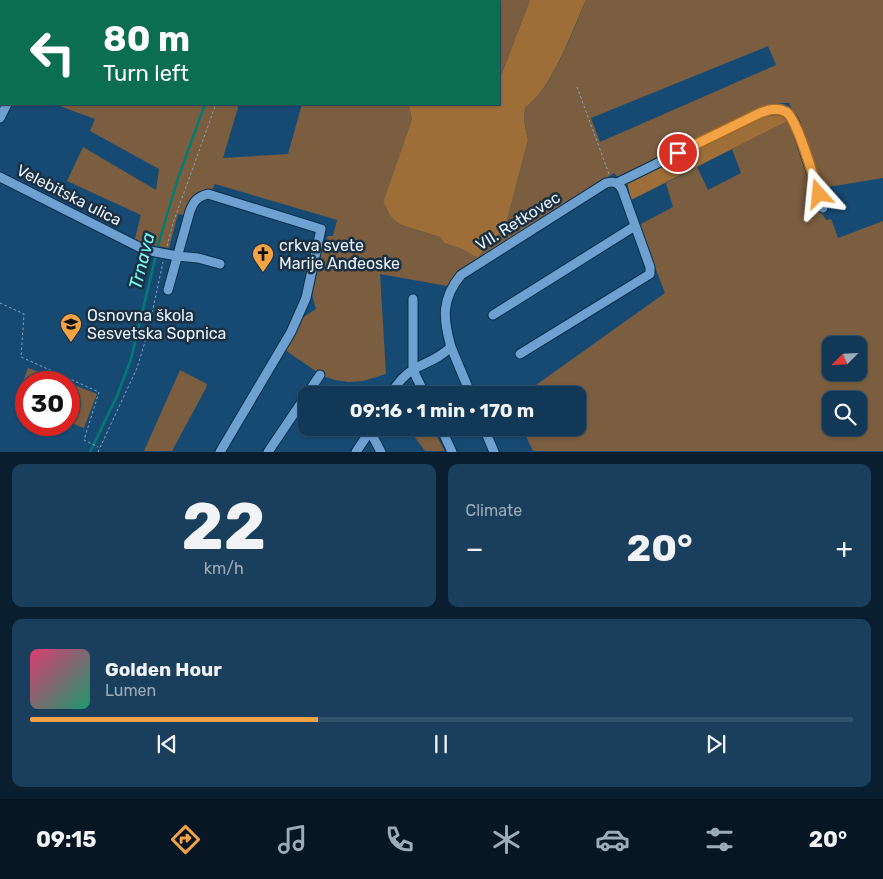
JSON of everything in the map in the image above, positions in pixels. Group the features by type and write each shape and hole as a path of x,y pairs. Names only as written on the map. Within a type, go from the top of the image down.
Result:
{"street":[{"path":"0,118 6,105"},
{"name":"VII. Retkovec","path":"467,386 451,346 445,323 447,296 453,285 461,276 606,183 614,182 760,113 771,109 780,109 787,112 795,123 823,208"},
{"name":"Velebitska ulica","path":"0,177 151,252 198,258 220,264"},
{"path":"520,354 650,274 650,267 622,189 614,182"},
{"path":"168,290 193,201 199,196 208,194 321,229 306,298 291,332 220,452"},
{"path":"493,315 635,226"},
{"path":"412,299 413,370 421,386"},
{"path":"396,386 413,370 435,360 451,346"},
{"path":"268,452 320,375"},
{"path":"356,452 366,436"},
{"path":"374,436 380,452"},
{"path":"445,436 452,452"},
{"path":"487,436 494,452"}],"path":[{"path":"577,87 614,182"},
{"path":"98,452 137,368 148,332 164,254 173,223 216,105"},
{"path":"0,303 24,314 22,357 99,392 84,440 99,447"}],"shaded area":[{"path":"500,0 530,0 500,78"},
{"path":"530,0 586,0 568,43 552,74 535,99 525,108 524,121 528,140 504,232 487,242 478,258 462,249 444,243 440,237 401,225 391,217 383,202 412,119 408,105 500,105 500,78"},
{"path":"586,0 883,0 883,178 822,188 819,184 803,134 789,103 774,103 621,176 617,176 614,173 478,258 457,273 447,286 380,274 386,374 363,381 349,382 323,376 285,350 302,318 316,309 312,295 322,250 328,236 333,236 337,220 215,184 211,192 200,192 193,197 185,215 178,214 169,248 134,242 141,215 67,181 83,147 156,190 159,169 90,131 95,119 57,105 239,105 223,158 288,154 302,105 408,105 412,119 383,202 391,217 401,225 440,237 444,243 478,257 487,242 504,232 528,140 524,121 525,108 544,88 568,43","holes":["768,46 776,65 600,142 591,118"]},
{"path":"766,114 786,115 788,121 631,200 627,182"},
{"path":"788,121 811,182 816,204 826,220 831,219 838,238 883,221 883,451 533,451 526,436 586,436 586,386 535,386 665,293 639,225 673,207 666,183 697,167 708,190 741,173 732,149"},
{"path":"180,370 207,384 206,388 172,451 144,451"},
{"path":"80,387 97,394 84,428 80,426"},
{"path":"414,436 437,436 445,451 425,451"}],"waterway":[{"name":"Trnava","path":"157,249 178,178 205,105"},
{"name":"Trnava","path":"90,452 117,396 131,359 156,255"}],"place":[{"name":"crkva svete Marije Anđeoske","path":"263,273"},
{"name":"Osnovna škola Sesvetska Sopnica","path":"71,343"}],"route":[{"path":"678,153 760,113 771,109 780,109 787,112 795,123 819,194"}]}
